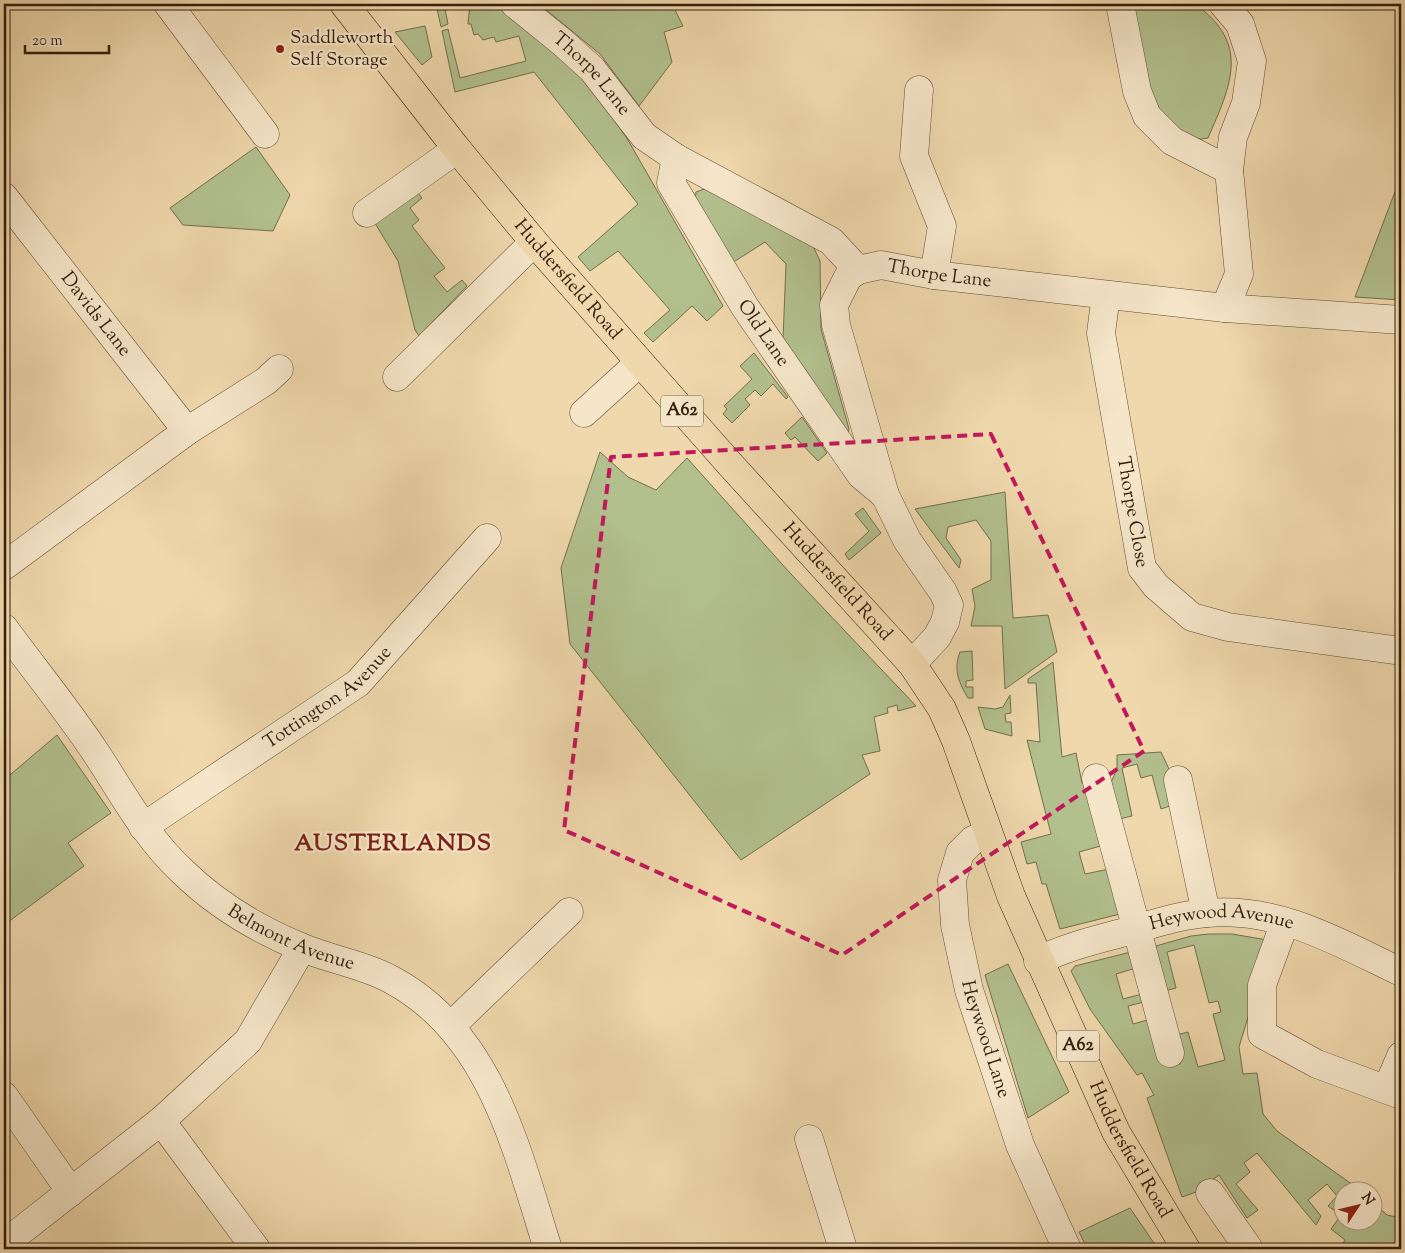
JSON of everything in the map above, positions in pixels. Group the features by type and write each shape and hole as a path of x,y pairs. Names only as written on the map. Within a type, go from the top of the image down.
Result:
{"main road":[{"name":"Huddersfield Road","path":"344,4 534,242 639,363 912,664 942,709 956,741 988,834 1038,961 1116,1132 1186,1249"}],"street":[{"path":"168,4 265,134"},
{"name":"Thorpe Lane","path":"515,4 592,69 644,136 676,158 831,241 858,270 881,265 934,274 1225,308 1401,320"},
{"path":"1120,4 1137,91 1147,116 1172,141 1229,170"},
{"path":"1223,4 1240,24 1252,61 1246,104 1233,137 1229,170 1239,274 1225,308"},
{"path":"920,90 914,156 942,226 934,274"},
{"path":"367,213 458,149"},
{"name":"Old Lane","path":"676,158 671,183 745,307 861,475 885,495"},
{"name":"Davids Lane","path":"4,197 187,431"},
{"path":"397,377 534,242"},
{"name":"Old Lane","path":"858,270 848,277 834,305 836,325 885,495 906,540 944,592 948,605 946,622 937,637 912,664"},
{"name":"Thorpe Close","path":"1106,295 1101,333 1142,568 1156,586 1192,617 1228,628 1401,651"},
{"path":"584,412 639,363"},
{"path":"4,566 187,431 266,381 279,369"},
{"name":"Tottington Avenue","path":"142,827 358,683 487,538"},
{"name":"Belmont Avenue","path":"4,628 93,749 142,827 182,872 226,908 302,948 391,979 424,1000 452,1026 484,1074 508,1121 548,1249"},
{"path":"1096,778 1170,1053"},
{"path":"1178,780 1206,913"},
{"name":"Heywood Lane","path":"988,834 973,840 960,853 952,880 955,925 969,990 1020,1145 1067,1249"},
{"path":"452,1026 569,912"},
{"name":"Heywood Avenue","path":"1038,961 1054,952 1136,929 1206,913 1259,916 1308,928 1401,972"},
{"path":"1285,922 1262,985 1262,1034 1317,1064 1394,1092 1401,1056"},
{"path":"4,1244 161,1121 248,1041 302,948"},
{"path":"4,1096 71,1192"},
{"path":"161,1121 256,1249"},
{"path":"809,1139 843,1249"},
{"path":"1210,1193 1249,1249"}],"highlighted area":[{"path":"991,434 1144,751 842,955 564,830 611,457"}],"green space":[{"path":"436,4 444,4 448,24 441,27"},
{"path":"470,4 494,4 585,77 628,140 723,306 707,321 692,306 653,342 644,333 670,310 618,251 590,271 578,257 638,204 534,72 455,92 442,31 448,29 460,78 526,61 519,36 496,42 494,37 483,40 478,34 474,35 471,24 468,24"},
{"path":"539,4 672,4 683,26 664,32 672,62 639,106 600,54"},
{"path":"1126,4 1195,4 1213,19 1224,34 1230,50 1229,83 1208,138 1201,139 1181,135 1157,113"},
{"path":"425,26 432,57 422,65 395,32"},
{"path":"256,147 290,195 273,231 183,225 170,208"},
{"path":"1401,176 1401,300 1355,297"},
{"path":"707,188 813,246 820,261 821,329 849,429 847,436 783,339 786,264 765,242 732,263 695,202 696,192"},
{"path":"415,189 422,198 410,208 419,220 412,226 445,268 434,276 447,292 462,280 467,286 419,336 415,330 398,261 373,220"},
{"path":"754,353 788,397 786,399 773,384 761,396 755,390 745,399 750,405 732,423 723,414 727,409 724,406 752,379 740,366"},
{"path":"802,417 827,453 818,461 795,437 791,440 785,433"},
{"path":"600,452 628,477 656,490 687,458 791,574 916,706 898,711 897,705 887,708 888,713 874,717 880,751 862,755 870,774 741,860 570,644 561,568"},
{"path":"1005,492 1013,618 1048,615 1057,652 1005,689 1002,626 971,626 975,606 972,589 991,580 991,541 976,520 948,527 946,538 961,560 959,568 915,509"},
{"path":"863,508 881,533 849,560 845,554 869,531 855,514"},
{"path":"972,651 973,680 966,681 966,687 973,687 973,698 968,698 958,676 957,665 960,652"},
{"path":"1053,662 1062,757 1076,753 1082,783 1090,781 1108,844 1079,852 1085,874 1114,868 1124,913 1060,929 1046,884 1042,884 1036,862 1027,864 1021,842 1051,834 1027,740 1040,742 1036,683 1028,683 1028,679"},
{"path":"1010,695 1011,713 1005,714 1006,722 1011,722 1012,736 985,729 978,707 995,709 1003,707"},
{"path":"57,735 111,813 68,843 84,866 4,925 4,780"},
{"path":"1161,752 1169,769 1179,803 1161,809 1152,775 1141,778 1137,764 1122,768 1132,816 1115,820 1108,789 1117,769 1117,755"},
{"path":"1232,934 1267,940 1264,964 1239,1047 1243,1074 1257,1073 1263,1114 1277,1131 1346,1180 1332,1180 1332,1190 1327,1184 1308,1200 1321,1216 1316,1225 1257,1153 1244,1163 1250,1172 1236,1184 1258,1210 1247,1218 1219,1175 1196,1192 1182,1197 1147,1098 1154,1095 1142,1073 1137,1075 1090,1009 1071,971 1075,966 1135,951 1139,967 1116,974 1123,999 1146,993 1148,1001 1128,1006 1133,1024 1151,1019 1165,1066 1180,1064 1173,1036 1188,1032 1198,1067 1225,1060 1213,1014 1221,1012 1218,1001 1209,1003 1194,945 1167,952 1176,988 1161,992 1149,948 1191,936"},
{"path":"1008,964 1069,1092 1028,1118 985,975"},
{"path":"1130,1208 1158,1249 1102,1249 1099,1243 1086,1246 1079,1232"},
{"path":"1382,1210 1387,1215 1401,1218 1401,1249 1349,1249 1342,1245 1345,1240 1332,1230 1382,1230"}],"place":[{"name":"Saddleworth Self Storage","path":"280,49"}],"district":[{"name":"AUSTERLANDS","path":"393,844"}]}
